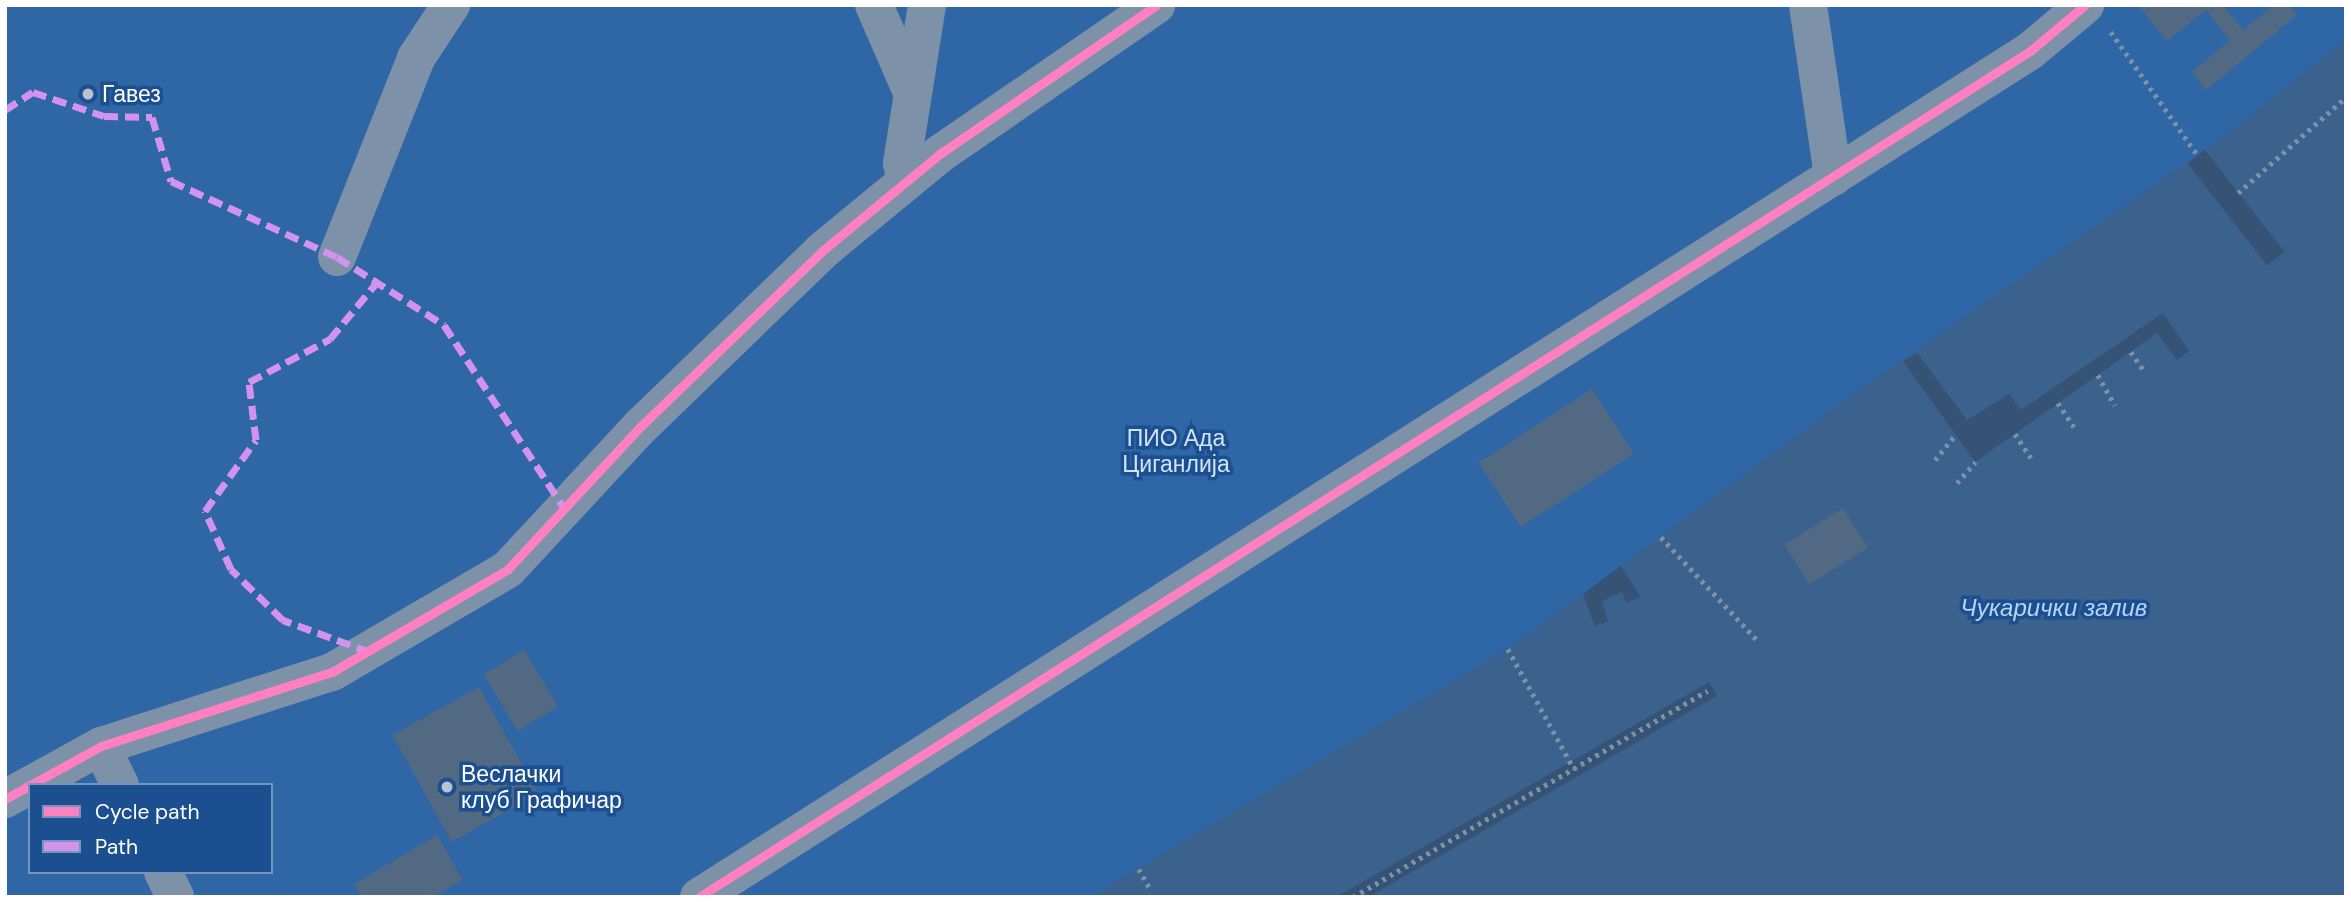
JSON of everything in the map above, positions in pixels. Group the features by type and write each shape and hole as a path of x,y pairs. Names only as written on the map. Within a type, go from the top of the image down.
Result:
{"street":[{"path":"337,257 416,58 451,5"},
{"path":"874,5 912,92"},
{"path":"906,182 902,163 927,5"},
{"path":"34,783 101,746 332,672 508,569 713,354 822,251 906,182 1156,5"},
{"path":"1808,5 1833,177"},
{"path":"699,897 2030,51 2096,16"},
{"path":"101,746 119,783"},
{"path":"5,799 28,786"},
{"path":"164,874 175,897"}],"path":[{"path":"2096,16 2198,156"},
{"path":"2238,193 2346,97"},
{"path":"2130,352 2143,369"},
{"path":"2098,375 2115,406"},
{"path":"2058,403 2076,430"},
{"path":"1935,460 1956,434"},
{"path":"2015,434 2032,458"},
{"path":"1956,483 1975,462"},
{"path":"1661,537 1757,640"},
{"path":"1508,649 1574,769"},
{"path":"1353,897 1707,691"},
{"path":"1139,869 1151,891"}],"green space":[{"name":"ПИО Ада Циганлија","path":"5,5 2346,5 2346,897 5,897"}],"water":[{"name":"Чукарички залив","path":"2346,39 2346,897 1090,897 1508,649 1851,396 2232,131"}],"pier":[{"path":"2205,150 2284,252 2267,265 2188,164"},
{"path":"2163,313 2189,351 2177,360 2157,333 1975,462 1903,361 1917,353 1967,420 2009,394 2021,410"},
{"path":"1621,566 1640,596 1627,603 1622,592 1602,601 1608,621 1595,626 1583,594"},
{"path":"1709,682 1717,696 1369,897 1338,896"}],"building":[{"path":"2138,5 2223,5 2243,30 2274,5 2289,5 2297,15 2206,90 2192,72 2230,40 2206,10 2167,41"},
{"path":"1592,389 1634,454 1521,527 1479,463"},
{"path":"1843,508 1868,548 1809,584 1784,545"},
{"path":"524,650 558,707 518,731 484,674"},
{"path":"479,687 538,794 452,842 392,735"},
{"path":"437,835 463,880 433,897 362,897 354,884"}],"marked path":[{"path":"5,110 33,92 104,116 152,117 171,181 337,257 444,325 565,509"},
{"path":"370,652 283,620 231,569 205,511 256,440 249,382 330,339 378,281"}],"cycle path":[{"path":"34,783 101,746 332,672 508,569 640,427 822,251 941,153 1156,5"},
{"path":"699,897 2030,51 2085,5"},
{"path":"5,799 28,786"}],"place":[{"name":"Гавез","path":"88,94"},
{"name":"Веслачки клуб Графичар","path":"447,787"}]}
